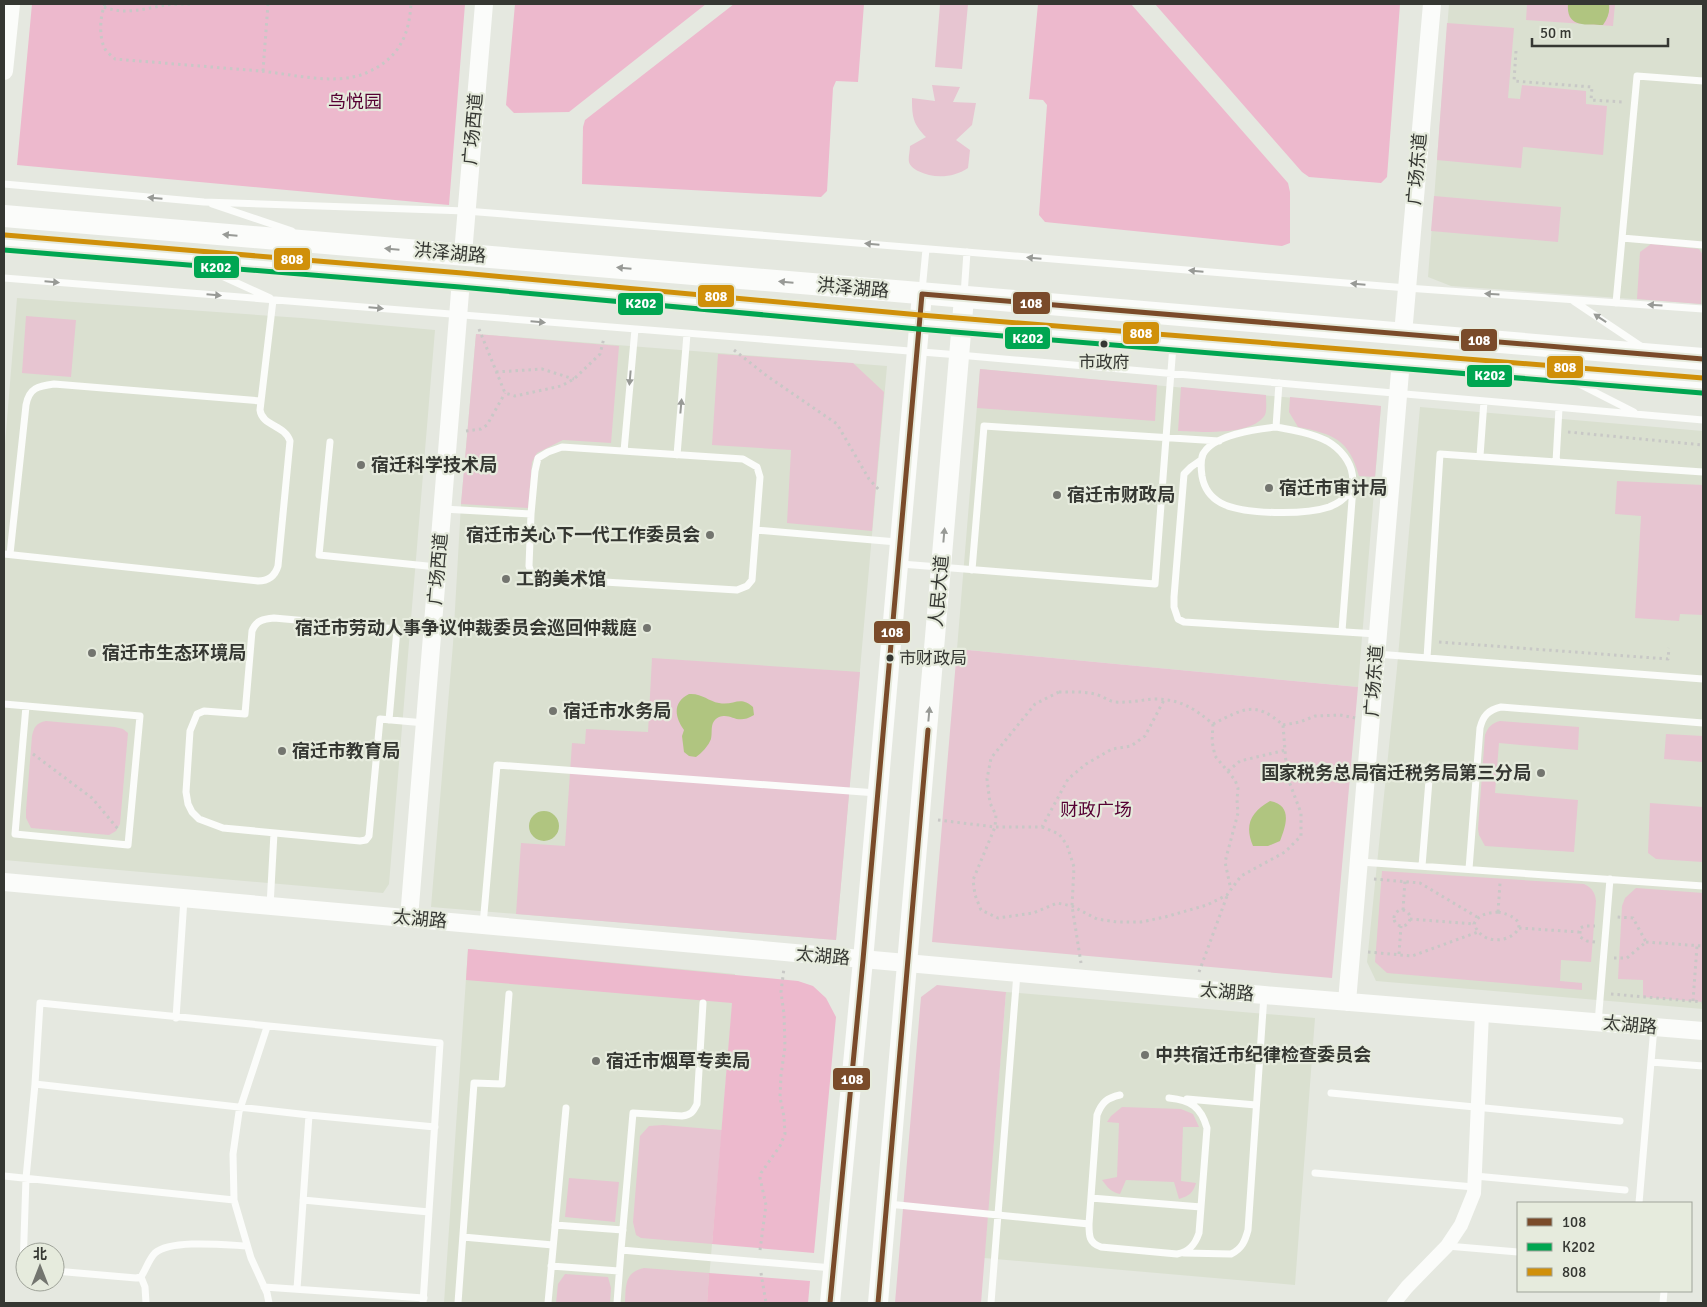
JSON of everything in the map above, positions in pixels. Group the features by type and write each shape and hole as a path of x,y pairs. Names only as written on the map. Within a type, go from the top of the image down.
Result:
{"main road":[{"name":"洪泽湖路","path":"4,216 1703,359"},
{"name":"洪泽湖路","path":"4,242 461,280 919,322 1703,386"},
{"path":"830,1303 922,294"},
{"name":"人民大道","path":"878,1303 964,298"}],"street":[{"path":"4,71 11,4"},
{"name":"广场西道","path":"463,254 484,4"},
{"name":"广场东道","path":"1403,334 1432,4"},
{"name":"广场西道","path":"409,918 448,434 466,316 461,280"},
{"name":"广场东道","path":"1347,1002 1401,360"},
{"name":"太湖路","path":"4,882 1017,974 1703,1031"},
{"path":"1394,1303 1447,1246 1462,1225 1474,1193 1482,1013"}],"lane":[{"path":"1616,303 1637,76 1703,81"},
{"path":"4,184 204,202 466,211 1407,288 1703,308"},
{"path":"204,202 330,244"},
{"path":"1622,238 1703,245"},
{"path":"922,294 926,249"},
{"path":"964,298 967,252"},
{"path":"176,256 274,300"},
{"path":"4,278 959,355 1703,420"},
{"path":"261,401 54,384 33,390 28,396 26,405 7,554 258,581 269,579 274,575 278,566 290,441 286,433 265,421 261,416 261,401 274,300"},
{"path":"1572,300 1655,355"},
{"path":"624,451 635,330"},
{"path":"677,455 687,334"},
{"path":"898,564 1155,584 1174,342"},
{"path":"1558,374 1638,415"},
{"path":"1276,427 1279,383"},
{"path":"1480,456 1484,401"},
{"path":"1556,462 1559,408"},
{"path":"972,570 984,426 1220,441"},
{"path":"1342,631 1353,484 1352,474 1339,450 1326,441 1307,433 1276,427 1244,431 1208,448 1201,460 1184,474 1174,597 1178,619 1184,622 1377,634"},
{"path":"330,442 319,555 438,566"},
{"path":"562,447 624,451 743,459 757,467 760,477 756,530 752,580 748,586 737,590 538,578 532,575 529,566 531,514 538,458 562,447"},
{"path":"1427,658 1440,454 1703,472"},
{"path":"1201,460 1205,489 1211,496 1222,503 1243,510 1292,512 1318,510 1338,503 1348,494 1353,484"},
{"path":"442,509 531,514"},
{"path":"756,530 900,542"},
{"path":"389,720 397,629 274,618 262,619 254,625 252,636 245,714 204,711 197,714 190,731 186,792 188,804 192,812 199,819 223,828 366,840 369,836 380,720 425,723"},
{"path":"1375,654 1703,679"},
{"path":"4,704 140,716 128,845 14,834 26,706"},
{"path":"1469,869 1480,728 1482,718 1492,709 1501,707 1703,723"},
{"path":"483,925 497,765 877,793"},
{"path":"1410,767 1477,772"},
{"path":"1422,866 1430,768"},
{"path":"270,906 274,833"},
{"path":"1359,870 1406,865 1703,886"},
{"path":"1598,1023 1610,879"},
{"path":"176,1018 184,899"},
{"path":"991,1303 1017,974"},
{"path":"458,1303 474,1083 502,1084 509,994"},
{"path":"1120,1095 1109,1098 1102,1103 1097,1115 1088,1236 1091,1241 1101,1247 1177,1254 1230,1254 1237,1252 1242,1246 1248,1230 1264,995"},
{"path":"24,1242 26,1178 40,1003 440,1043 424,1301 264,1286"},
{"path":"617,1303 633,1113 689,1116 694,1112 697,1104 703,1003"},
{"path":"267,1027 241,1107 233,1154 234,1200 251,1258 264,1286 269,1303"},
{"path":"1639,1202 1654,1027"},
{"path":"1651,1062 1703,1066"},
{"path":"35,1084 434,1127"},
{"path":"1331,1093 1620,1121"},
{"path":"1169,1098 1256,1105"},
{"path":"1182,1099 1192,1104 1201,1112 1207,1128 1199,1234 1196,1243 1184,1253"},
{"path":"548,1303 566,1108"},
{"path":"297,1289 309,1115"},
{"path":"1316,1173 1625,1190"},
{"path":"4,1176 234,1200"},
{"path":"1090,1198 1201,1207"},
{"path":"303,1200 429,1212"},
{"path":"887,1204 1089,1224"},
{"path":"555,1225 622,1230"},
{"path":"463,1237 553,1245"},
{"path":"142,1277 155,1253 165,1248 179,1245 247,1246"},
{"path":"1447,1246 1517,1252"},
{"path":"621,1250 833,1268"},
{"path":"551,1266 619,1271"},
{"path":"65,1272 142,1277"},
{"path":"142,1277 146,1286 146,1303"}],"path":[{"path":"193,4 166,5 150,10 129,11 104,5 102,35 104,49 115,59 263,71 323,78 345,78 366,73 389,60 405,37 411,4"},
{"path":"263,71 268,4"},
{"path":"1516,51 1514,81 1592,87 1591,100 1634,103"},
{"path":"466,316 505,392 515,396 561,386 574,379 600,354 607,327"},
{"path":"718,337 767,376 837,424 869,479 880,491"},
{"path":"496,372 542,369 574,379"},
{"path":"448,434 480,429 487,425 505,392"},
{"path":"1557,431 1703,445"},
{"path":"1428,641 1668,660 1669,648"},
{"path":"1213,724 1197,710 1178,701 1113,702 1096,694 1059,692 1035,704 991,758 988,779 990,803 996,815 995,828 973,880 975,895 981,910 998,918 1033,913 1057,903 1072,906 1097,918 1117,922 1141,922 1207,905 1227,895"},
{"path":"1042,827 1068,779 1086,764 1112,749 1132,746 1144,736 1164,700"},
{"path":"1193,989 1230,890 1240,876 1285,852 1301,836 1301,813 1287,776 1286,750 1282,725 1271,714 1258,709 1240,711 1213,724"},
{"path":"1282,725 1300,722 1316,716 1340,715 1370,722"},
{"path":"1213,724 1212,741 1215,756 1235,780 1238,788 1238,813 1225,862 1230,890"},
{"path":"22,747 92,798 111,819 128,845"},
{"path":"1228,771 1240,761 1286,750"},
{"path":"920,818 995,828 1042,827 1059,834 1067,845 1074,867 1072,906 1083,979"},
{"path":"1403,910 1406,865"},
{"path":"1359,870 1405,882 1420,883 1477,917"},
{"path":"1498,912 1501,872"},
{"path":"1401,926 1394,922 1393,917 1398,910 1407,911 1410,920"},
{"path":"1498,912 1514,918 1519,928 1518,932 1513,936 1504,939 1488,938 1478,932 1474,924 1477,917 1498,912"},
{"path":"1607,916 1633,918 1646,942"},
{"path":"1401,926 1410,920 1474,924"},
{"path":"1399,954 1401,926"},
{"path":"1605,942 1587,942 1580,937 1579,932 1580,928 1585,926 1606,926"},
{"path":"1519,928 1579,932"},
{"path":"1352,950 1412,956 1478,932"},
{"path":"1604,958 1627,958 1646,942 1703,946"},
{"path":"1694,1001 1697,946"},
{"path":"766,1303 758,1262 766,1205 760,1178 761,1173 780,1146 785,1134 780,1097 785,1047 781,992 785,953"},
{"path":"1601,994 1703,1002"}],"shaded area":[{"path":"1449,4 1703,4 1703,304 1451,286 1428,277"},
{"path":"1568,4 1609,4 1609,12 1603,25 1578,23 1570,17"},
{"path":"17,298 302,318 435,330 389,884 383,893 4,860 4,456"},
{"path":"476,334 887,366 836,940 431,907 453,644 461,504"},
{"path":"980,369 1381,406 1358,687 957,649"},
{"path":"1420,407 1703,431 1703,1009 1376,981 1367,962 1397,668"},
{"path":"689,694 698,695 724,704 744,702 753,707 754,715 743,719 727,716 719,717 714,721 711,739 707,747 696,757 689,756 684,752 682,736 684,730 678,720 677,710 680,701"},
{"path":"1270,801 1277,803 1285,811 1286,823 1280,841 1268,846 1253,846 1249,825 1258,810"},
{"path":"544,811 555,815 559,826 555,837 544,841 533,837 529,826 533,815"},
{"path":"468,949 735,974 707,1303 444,1303"},
{"path":"1006,992 1315,1018 1295,1285 984,1258"}],"green space":[{"name":"鸟悦园","path":"32,4 465,4 449,205 17,165"},
{"path":"515,4 706,4 569,112 514,113 506,105"},
{"path":"734,4 864,4 858,82 836,81 833,88 827,191 821,197 582,184 583,127 585,120"},
{"path":"940,4 968,4 962,69 935,67"},
{"path":"1038,4 1131,4 1288,183 1290,192 1290,243 1282,246 1045,222 1039,215 1047,105 1043,100 1029,99"},
{"path":"1155,4 1400,4 1387,177 1381,183 1309,177 1302,172"},
{"path":"1527,4 1615,4 1613,26 1526,20"},
{"path":"1447,23 1514,28 1508,98 1520,99 1522,85 1586,91 1586,104 1607,106 1603,155 1523,147 1521,168 1437,160"},
{"path":"932,85 960,87 953,102 976,103 972,125 956,140 970,150 968,168 956,174 937,176 924,174 910,165 909,162 910,146 926,137 914,120 912,98 935,101"},
{"path":"1434,196 1561,207 1558,242 1431,231"},
{"path":"1651,244 1699,249 1703,255 1701,304 1637,299 1640,252"},
{"path":"26,316 76,320 71,377 22,373"},
{"path":"476,334 619,346 611,443 563,440 537,453 532,462 528,508 461,504"},
{"path":"718,354 853,363 884,392 872,531 787,523 791,450 712,445"},
{"path":"980,369 1157,385 1155,421 977,408"},
{"path":"1181,387 1266,395 1265,415 1258,422 1238,430 1212,432 1178,431"},
{"path":"1290,397 1381,406 1375,477 1359,476 1350,454 1338,440 1321,432 1298,427 1289,412"},
{"path":"1617,481 1703,485 1703,615 1680,614 1679,621 1635,618 1641,516 1615,514"},
{"name":"财政广场","path":"957,649 1358,687 1332,978 932,942"},
{"name":"宿迁市水务局","path":"652,658 860,672 836,940 516,914 521,843 565,846 572,743 585,744 586,729 648,732"},
{"path":"46,721 115,727 123,729 128,733 120,824 116,831 109,835 31,828 26,818 26,810 32,736 36,726"},
{"path":"1500,721 1579,727 1578,750 1499,743 1495,793 1578,800 1574,852 1485,846 1478,829 1485,735 1491,726"},
{"path":"1666,734 1703,736 1703,762 1664,759"},
{"path":"1650,803 1703,807 1703,862 1656,859 1648,853"},
{"path":"1382,871 1584,884 1593,891 1596,901 1591,962 1561,960 1560,981 1582,983 1582,990 1387,973 1375,962"},
{"path":"1636,888 1703,893 1703,1002 1643,997 1643,980 1618,979 1622,906 1625,898"},
{"path":"468,949 798,981 813,986 826,998 836,1017 814,1253 712,1244 732,1003 466,980"},
{"path":"937,985 1006,992 981,1303 895,1303 921,997"},
{"path":"1122,1107 1181,1109 1193,1114 1199,1127 1183,1127 1181,1181 1196,1183 1190,1194 1179,1199 1174,1182 1126,1180 1120,1194 1112,1191 1104,1183 1102,1180 1117,1177 1119,1123 1107,1122"},
{"path":"663,1125 722,1130 712,1244 641,1238 636,1235 633,1222 640,1136 649,1126"},
{"path":"569,1178 619,1182 615,1222 565,1217"},
{"path":"644,1268 709,1273 707,1303 625,1303 626,1286 629,1277 637,1270"},
{"path":"709,1273 810,1281 808,1303 707,1303"},
{"path":"565,1274 608,1277 611,1288 610,1303 556,1303 558,1284"}],"transit line":[{"name":"808","path":"5,235 462,273 920,315 1703,378"},
{"name":"K202","path":"4,250 460,287 918,329 1702,393"},
{"name":"108","path":"830,1303 863,960 922,294 1703,359"},
{"name":"108","path":"878,1303 928,730"}],"place":[{"name":"市政府","path":"1104,344"},
{"name":"宿迁科学技术局","path":"361,465"},
{"name":"宿迁市审计局","path":"1269,488"},
{"name":"宿迁市财政局","path":"1057,495"},
{"name":"宿迁市关心下一代工作委员会","path":"710,535"},
{"name":"工韵美术馆","path":"506,579"},
{"name":"宿迁市劳动人事争议仲裁委员会巡回仲裁庭","path":"647,628"},
{"name":"宿迁市生态环境局","path":"92,653"},
{"name":"市财政局","path":"890,658"},
{"name":"宿迁市水务局","path":"553,711"},
{"name":"宿迁市教育局","path":"282,751"},
{"name":"国家税务总局宿迁税务局第三分局","path":"1541,773"},
{"name":"中共宿迁市纪律检查委员会","path":"1145,1055"},
{"name":"宿迁市烟草专卖局","path":"596,1061"}]}
